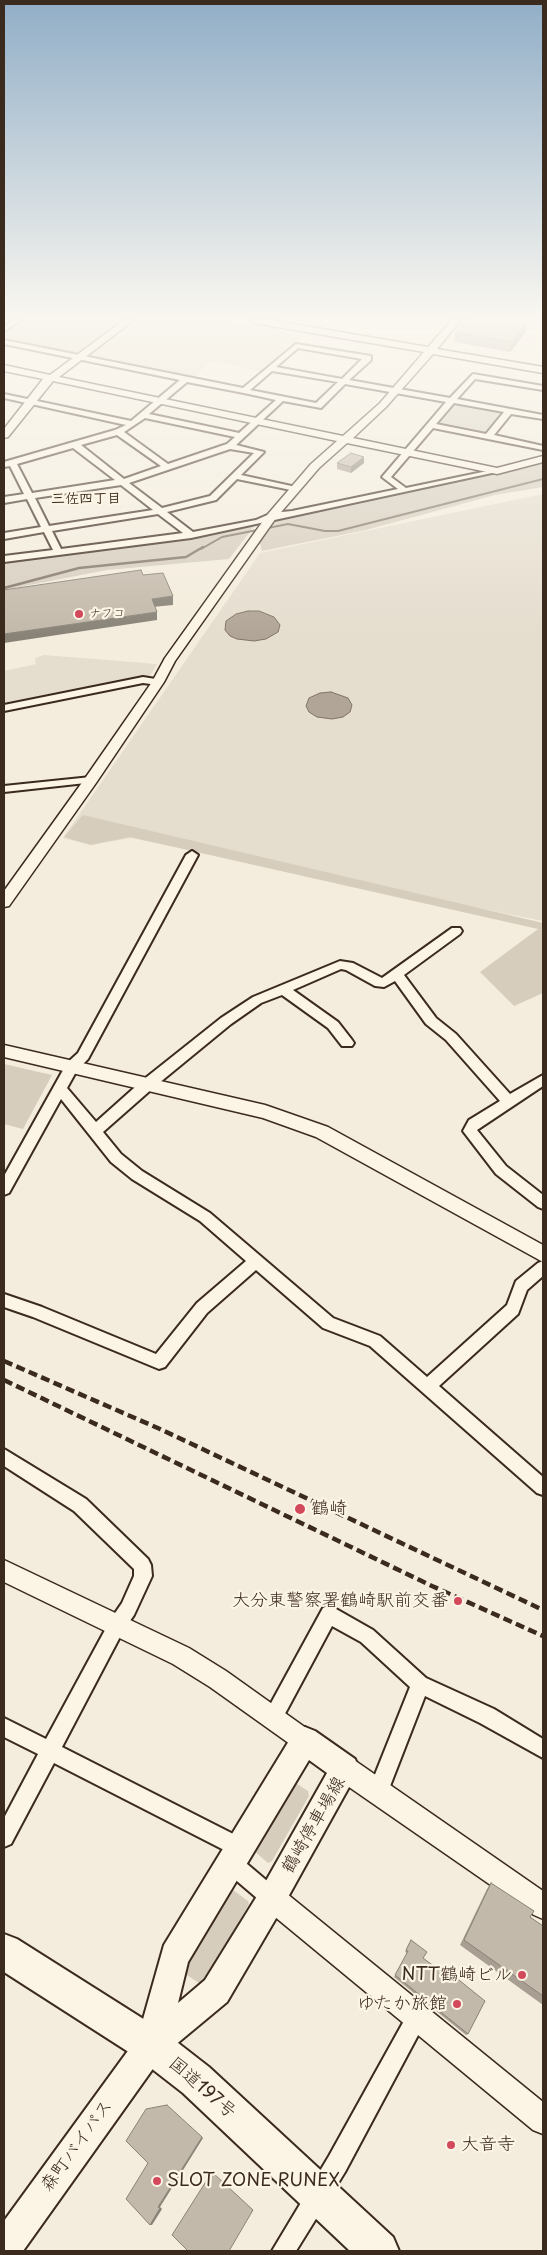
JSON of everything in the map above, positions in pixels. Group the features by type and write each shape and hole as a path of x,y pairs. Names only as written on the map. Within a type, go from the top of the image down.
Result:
{"highway":[{"name":"国道197号","path":"4,1952 151,2045 196,2080 379,2251"}],"main road":[{"name":"鶴崎停車場線","path":"151,2045 216,1991 346,1769 305,1741"},
{"path":"151,2045 175,1956 305,1741"},
{"name":"森町バイパス","path":"4,2249 151,2045"}],"street":[{"path":"58,551 30,496 8,465 118,432 131,425"},
{"path":"191,425 241,436"},
{"path":"4,500 122,482 230,446 253,425"},
{"path":"278,425 497,471"},
{"path":"4,902 91,780 158,682 169,661 272,516 293,489 360,425"},
{"path":"488,437 498,425"},
{"path":"404,490 386,477 432,426 543,448"},
{"path":"118,432 167,467"},
{"path":"75,445 191,535"},
{"path":"4,536 160,511 213,498 260,452 230,446"},
{"path":"4,559 191,535 258,522 272,516 292,514 497,471 543,459"},
{"path":"235,476 293,489"},
{"path":"4,708 143,680 158,682"},
{"path":"4,789 91,780"},
{"path":"4,1189 72,1067 83,1056 192,855"},
{"path":"95,1131 148,1084 226,1021 257,1000 340,965 349,966 375,982 384,983 456,931"},
{"path":"397,975 431,1021 451,1037 508,1101"},
{"path":"283,989 333,1026 347,1043"},
{"path":"4,1051 265,1112 322,1132 543,1254"},
{"path":"543,1080 474,1124 470,1131 501,1170 543,1203"},
{"path":"60,1090 116,1158 137,1175 205,1218 328,1323 376,1341 543,1487"},
{"path":"4,1301 37,1312 159,1362 202,1308 256,1261"},
{"path":"427,1387 513,1309 520,1286 543,1267"},
{"path":"4,1457 80,1505 142,1565 144,1576 4,1837"},
{"path":"4,1571 181,1656 273,1716 305,1741"},
{"path":"273,1716 329,1614 367,1636 420,1684 487,1716 543,1748"},
{"path":"378,1792 420,1684"},
{"path":"4,1727 236,1856 272,1898 543,2120"},
{"path":"346,1769 543,1906"},
{"path":"283,2251 337,2164 417,2017"}],"shaded area":[{"path":"440,425 495,425 485,435"},
{"path":"543,462 543,487 495,495 366,530 262,551 260,543 278,518 350,506"},
{"path":"543,494 543,921 131,838 90,845 63,838 260,553"},
{"path":"256,524 229,559 107,570 4,590 4,560 167,542"},
{"path":"259,611 274,617 280,625 278,632 266,639 254,641 237,639 230,636 225,630 226,621 236,614"},
{"path":"44,655 157,664 150,676 4,706 4,671 36,664 35,658"},
{"path":"331,692 348,698 352,705 350,712 343,717 332,719 317,717 309,712 306,706 309,698 320,693"},
{"path":"83,815 543,923 543,993 514,1006 480,972 538,929 130,837 91,845 64,837"},
{"path":"4,1064 52,1075 23,1129 4,1124"},
{"path":"294,1782 308,1791 309,1796 272,1861 268,1863 253,1850"},
{"path":"233,1890 248,1901 249,1904 203,1984 199,1983 184,1973 185,1965 229,1891"}],"building":[{"path":"351,453 364,457 351,467 337,463"},
{"name":"ナフコ","path":"141,570 143,575 163,573 173,596 152,599 157,612 4,634 4,590"},
{"name":"NTT鶴崎ビル","path":"491,1883 534,1911 530,1917 543,1926 543,1996 464,1940"},
{"path":"411,1940 427,1952 423,1958 447,1976 449,1972 485,2001 468,2034 395,1975 408,1951 406,1950"},
{"name":"SLOT ZONE RUNEX","path":"167,2105 202,2137 158,2207 160,2208 150,2225 126,2199 148,2163 126,2141 146,2109"},
{"path":"212,2172 253,2210 229,2251 188,2251 172,2235"}],"waterway":[{"path":"201,549 222,537 288,524 325,531 338,531 543,479"},
{"path":"4,588 79,568 186,557 203,547"}],"railway":[{"path":"4,1361 160,1429 543,1610"},
{"path":"4,1380 432,1586 543,1636"}],"place":[{"name":"ナフコ","path":"79,614"},
{"name":"鶴崎","path":"300,1509"},
{"name":"大分東警察署鶴崎駅前交番","path":"458,1601"},
{"name":"NTT鶴崎ビル","path":"522,1975"},
{"name":"ゆたか旅館","path":"457,2004"},
{"name":"大音寺","path":"451,2145"},
{"name":"SLOT ZONE RUNEX","path":"157,2181"}],"district":[{"name":"三佐四丁目","path":"86,499"}]}
